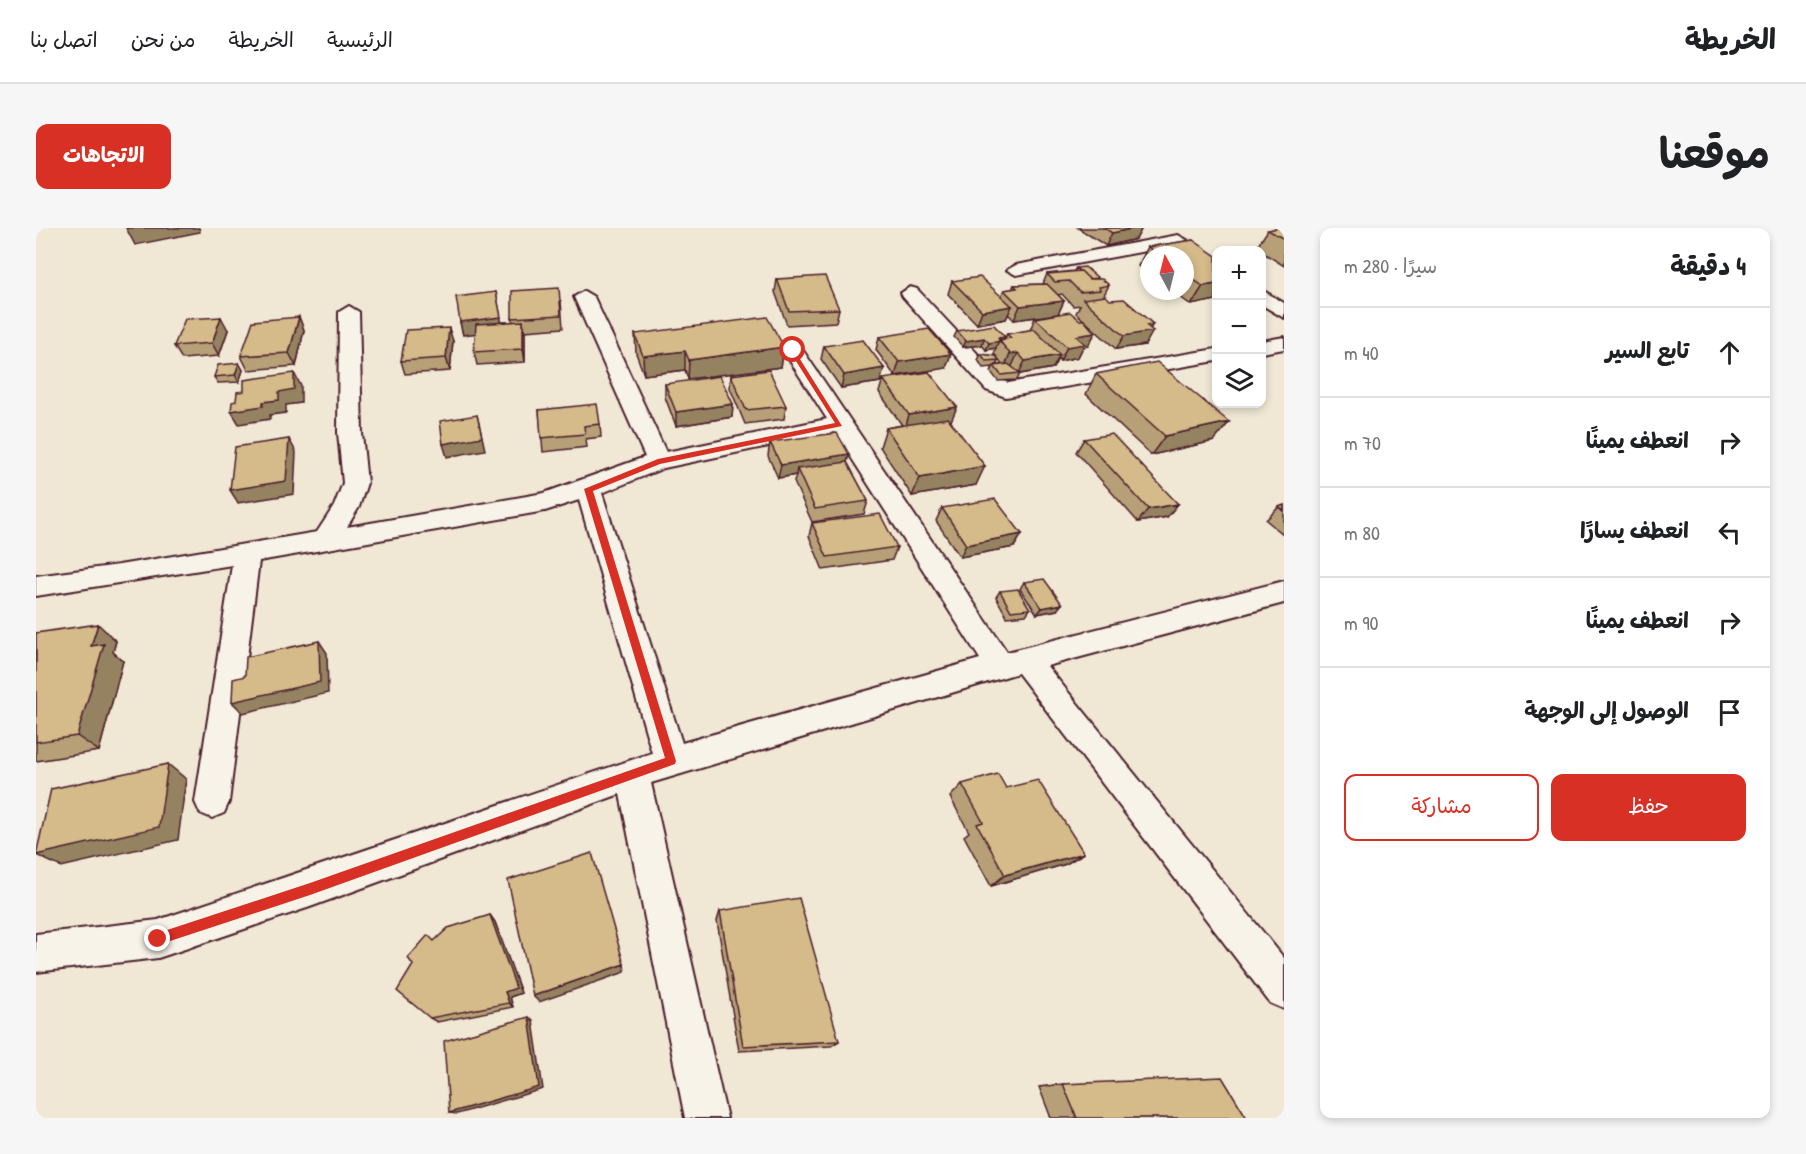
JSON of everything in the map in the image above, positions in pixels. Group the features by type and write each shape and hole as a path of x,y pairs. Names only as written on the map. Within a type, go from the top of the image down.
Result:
{"street":[{"path":"1161,228 1197,253"},
{"path":"1016,270 1178,240"},
{"path":"910,293 994,385 1006,390 1212,356"},
{"path":"584,297 658,461"},
{"path":"1266,299 1284,312"},
{"path":"325,540 346,507 355,483 350,433 349,312"},
{"path":"1266,346 1284,343"},
{"path":"793,350 839,424 1012,663 1284,989"},
{"path":"36,586 247,554 545,502 588,489 658,461 839,424"},
{"path":"588,489 671,761"},
{"path":"212,802 247,554"},
{"path":"36,952 158,939 310,889 671,761 1012,663 1284,592"},
{"path":"632,774 706,1118"}],"building":[{"path":"1104,228 1135,228 1112,233"},
{"path":"1284,228 1284,239 1268,230"},
{"path":"1193,240 1212,253 1212,285 1203,286 1194,280 1194,246 1154,246"},
{"path":"1085,267 1098,278 1089,279 1076,268"},
{"path":"1081,271 1089,279 1102,279 1109,285 1099,287 1100,290 1080,292 1069,281 1055,282 1047,274"},
{"path":"825,276 839,309 789,311 777,279"},
{"path":"980,277 1012,306 982,311 952,281"},
{"path":"1047,284 1064,301 1020,306 1004,290 1017,288 1014,285"},
{"path":"559,288 561,315 512,318 512,291"},
{"path":"496,292 501,317 460,322 456,297"},
{"path":"1106,296 1110,300 1124,299 1153,324 1146,325 1153,331 1124,336 1083,299"},
{"path":"1070,312 1080,320 1084,320 1095,333 1076,336 1085,344 1067,347 1035,318"},
{"path":"221,317 212,343 174,346 185,319"},
{"path":"299,317 289,353 241,356 253,321"},
{"path":"767,317 784,347 689,360 685,351 643,356 635,334"},
{"path":"523,321 523,349 474,352 476,324"},
{"path":"994,325 1005,337 998,338 1001,341 989,343 984,338 966,341 957,331"},
{"path":"449,328 446,358 401,361 406,330"},
{"path":"929,329 951,354 899,362 879,337"},
{"path":"1034,329 1060,355 1025,361 1018,353 1010,354 999,340 1011,338 1007,334"},
{"path":"863,340 884,368 844,375 824,346"},
{"path":"981,354 996,356 999,360 986,361"},
{"path":"1157,362 1229,422 1165,436 1096,374"},
{"path":"239,363 235,375 214,377 218,365"},
{"path":"1008,364 1020,373 1001,375 994,366"},
{"path":"769,370 786,406 746,410 731,375"},
{"path":"929,372 957,407 909,415 883,379"},
{"path":"294,373 294,389 279,392 279,400 263,402 263,406 231,411 237,392 244,391 244,380"},
{"path":"720,376 733,404 676,412 665,384"},
{"path":"597,404 600,424 584,426 585,434 541,438 539,410"},
{"path":"477,415 482,437 443,444 440,421"},
{"path":"948,418 985,466 920,478 886,428"},
{"path":"837,433 849,454 781,465 770,442"},
{"path":"1112,434 1178,504 1148,509 1084,439"},
{"path":"289,439 286,481 230,490 235,447"},
{"path":"847,462 868,501 815,509 797,469"},
{"path":"995,499 1022,534 966,545 942,508"},
{"path":"880,514 897,547 827,557 812,523"},
{"path":"1044,579 1062,604 1042,608 1024,582"},
{"path":"1018,589 1030,609 1011,611 1000,591"},
{"path":"98,624 91,646 104,644 77,736 36,742 36,633"},
{"path":"319,641 320,682 232,702 233,679 245,676 246,657"},
{"path":"168,764 159,827 36,855 51,789"},
{"path":"998,774 1006,788 1038,780 1084,853 1005,875 977,824 983,822 962,784"},
{"path":"592,853 624,964 533,996 508,880"},
{"path":"799,898 839,1041 743,1046 720,911"},
{"path":"490,915 516,988 505,992 509,1003 430,1018 397,991 413,965 408,958 428,935 434,941 448,928"},
{"path":"529,1017 539,1087 449,1113 444,1041"},
{"path":"1222,1077 1247,1118 1077,1118 1063,1084"}],"route":[{"path":"158,939 310,889 671,761 588,489 658,461 839,424 793,350"}]}
